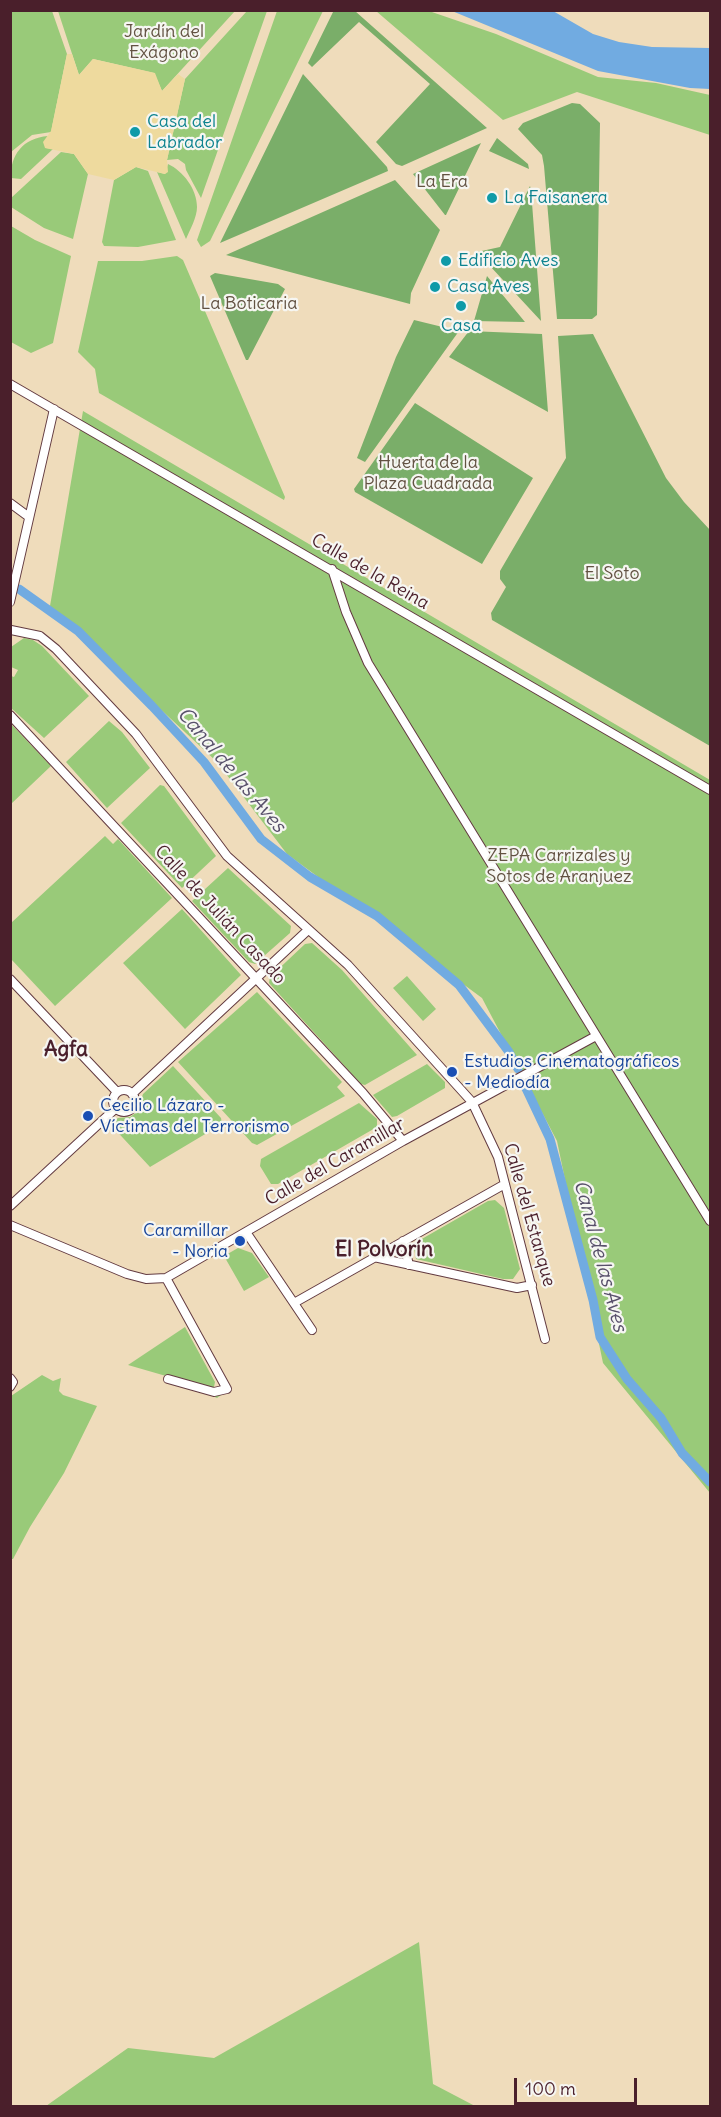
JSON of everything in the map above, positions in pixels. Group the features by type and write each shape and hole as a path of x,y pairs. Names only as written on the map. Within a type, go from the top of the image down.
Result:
{"street":[{"name":"Calle de la Reina","path":"10,384 332,568 711,790"},
{"path":"10,602 54,409"},
{"path":"10,503 29,517"},
{"path":"332,568 346,612 368,663 711,1221"},
{"path":"10,635 11,628"},
{"name":"Calle del Estanque","path":"11,628 40,636 56,650 136,734 227,856 348,965 472,1102 498,1157 545,1339"},
{"name":"Calle de Julián Casado","path":"10,715 363,1093 403,1141"},
{"path":"132,1094 308,930"},
{"path":"10,979 117,1092"},
{"name":"Calle del Caramillar","path":"166,1278 472,1102 596,1036"},
{"path":"125,1090 132,1094 134,1101 131,1109 123,1112 116,1108 113,1100 117,1092 125,1090"},
{"path":"10,1206 116,1108"},
{"path":"294,1303 505,1184"},
{"path":"10,1225 127,1274 146,1279 166,1278 227,1389 214,1392 168,1379"},
{"path":"246,1232 312,1330"},
{"path":"403,1241 409,1266"},
{"path":"374,1257 517,1288 532,1285"},
{"path":"10,1378 13,1382 10,1387"}],"green space":[{"path":"334,10 355,11 487,128 402,166 396,164 376,142 430,84 359,22 312,67 308,63"},
{"path":"11,11 52,11 67,54 51,132 32,135 11,152"},
{"name":"Jardín del Exágono","path":"58,11 235,11 162,91 154,73 93,59 79,75"},
{"path":"247,11 267,11 201,198 185,164 178,159 167,160 185,79"},
{"path":"277,11 323,11 210,241 201,247 197,240"},
{"path":"376,11 429,11 496,34 598,77 656,83 710,95 710,135 577,92 503,120"},
{"path":"303,74 387,167 388,171 220,243"},
{"path":"572,103 580,104 600,123 597,315 592,319 557,319 542,155 518,129 523,123"},
{"path":"48,136 46,148 53,149 21,179 11,178 13,162 20,149 32,140"},
{"path":"497,138 528,164 529,169 489,151"},
{"name":"La Era","path":"481,143 446,215 445,215 413,174"},
{"path":"61,152 74,154 88,174 73,239 44,228 11,207 11,198"},
{"path":"168,164 188,181 195,194 196,215 186,239 157,172 165,174"},
{"path":"136,167 148,171 176,240 138,247 104,246 102,242 114,180"},
{"path":"395,180 440,230 411,293 410,304 226,255"},
{"path":"530,186 541,321 477,252 500,247"},
{"path":"11,226 71,256 53,343 31,353 11,342"},
{"path":"177,256 183,260 285,497 284,500 99,393 95,369 78,352 98,261 142,261"},
{"name":"La Boticaria","path":"215,273 278,284 285,289 248,360 246,360 210,276"},
{"path":"487,276 525,322 474,321"},
{"path":"414,320 459,331 365,462 357,458 396,357"},
{"path":"469,331 542,334 548,412 449,357"},
{"name":"El Soto","path":"593,334 666,478 710,530 710,746 492,620 491,613 506,587 500,579 500,571 566,458 558,336"},
{"name":"Huerta de la Plaza Cuadrada","path":"415,403 533,478 482,564 355,492 354,489"},
{"name":"ZEPA Carrizales y Sotos de Aranjuez","path":"83,411 710,780 710,1493 603,1363 557,1141 482,998 287,854 217,762 50,606"},
{"path":"24,638 33,640 42,646 89,696 44,738 11,708 11,676 14,677 18,670 11,667 11,647"},
{"path":"109,721 122,732 150,768 107,808 66,762"},
{"path":"11,724 51,766 11,804"},
{"path":"160,785 164,786 216,856 182,888 121,823"},
{"path":"105,836 113,844 118,839 172,898 55,1006 11,959 11,923"},
{"path":"228,868 291,926 290,933 255,964 249,962 192,901"},
{"path":"182,909 241,975 185,1029 123,963"},
{"path":"312,943 342,970 417,1055 365,1085 361,1084 269,983 270,977 305,944"},
{"path":"407,976 436,1009 423,1021 393,988"},
{"path":"257,992 342,1082 337,1087 345,1096 257,1145 252,1143 178,1062"},
{"path":"427,1064 445,1082 445,1088 392,1117 373,1095"},
{"path":"173,1066 221,1118 222,1124 150,1167 110,1124 118,1118 130,1117 137,1112 143,1094"},
{"path":"359,1103 377,1119 377,1127 278,1184 271,1184 260,1166 261,1159"},
{"path":"495,1200 504,1208 520,1269 513,1279 503,1279 416,1259 414,1248 420,1240 488,1201"},
{"path":"238,1248 252,1253 269,1277 244,1291 224,1256"},
{"path":"185,1327 215,1382 214,1387 221,1395 217,1398 166,1376 128,1365"},
{"path":"42,1375 53,1381 61,1378 59,1391 63,1395 97,1406 64,1473 11,1559 11,1396"},
{"path":"419,1942 433,2084 475,2106 46,2106 128,2048 214,2058"}],"sand":[{"path":"67,54 72,54 79,75 93,59 155,73 162,91 178,74 185,79 167,160 168,172 165,174 136,167 114,180 88,174 74,154 45,148 43,142 51,131"}],"water":[{"path":"452,11 553,11 593,34 619,42 652,47 710,48 710,89 690,88 598,71"}],"waterway":[{"name":"Canal de las Aves","path":"19,589 78,631 152,706 204,762 261,839 310,877 377,916 459,985 509,1052 518,1069"},
{"name":"Canal de las Aves","path":"523,1082 550,1139 593,1300 600,1337 627,1379 661,1418 682,1453 710,1482"}],"place":[{"name":"Casa del Labrador","path":"135,132"},
{"name":"La Faisanera","path":"492,198"},
{"name":"Edificio Aves","path":"446,261"},
{"name":"Casa Aves","path":"435,287"},
{"name":"Casa","path":"461,306"},
{"name":"Estudios Cinematográficos - Mediodía","path":"452,1072"},
{"name":"Cecilio Lázaro - Víctimas del Terrorismo","path":"88,1116"},
{"name":"Caramillar - Noria","path":"240,1241"}],"district":[{"name":"Agfa","path":"66,1050"},
{"name":"El Polvorín","path":"384,1250"}]}
